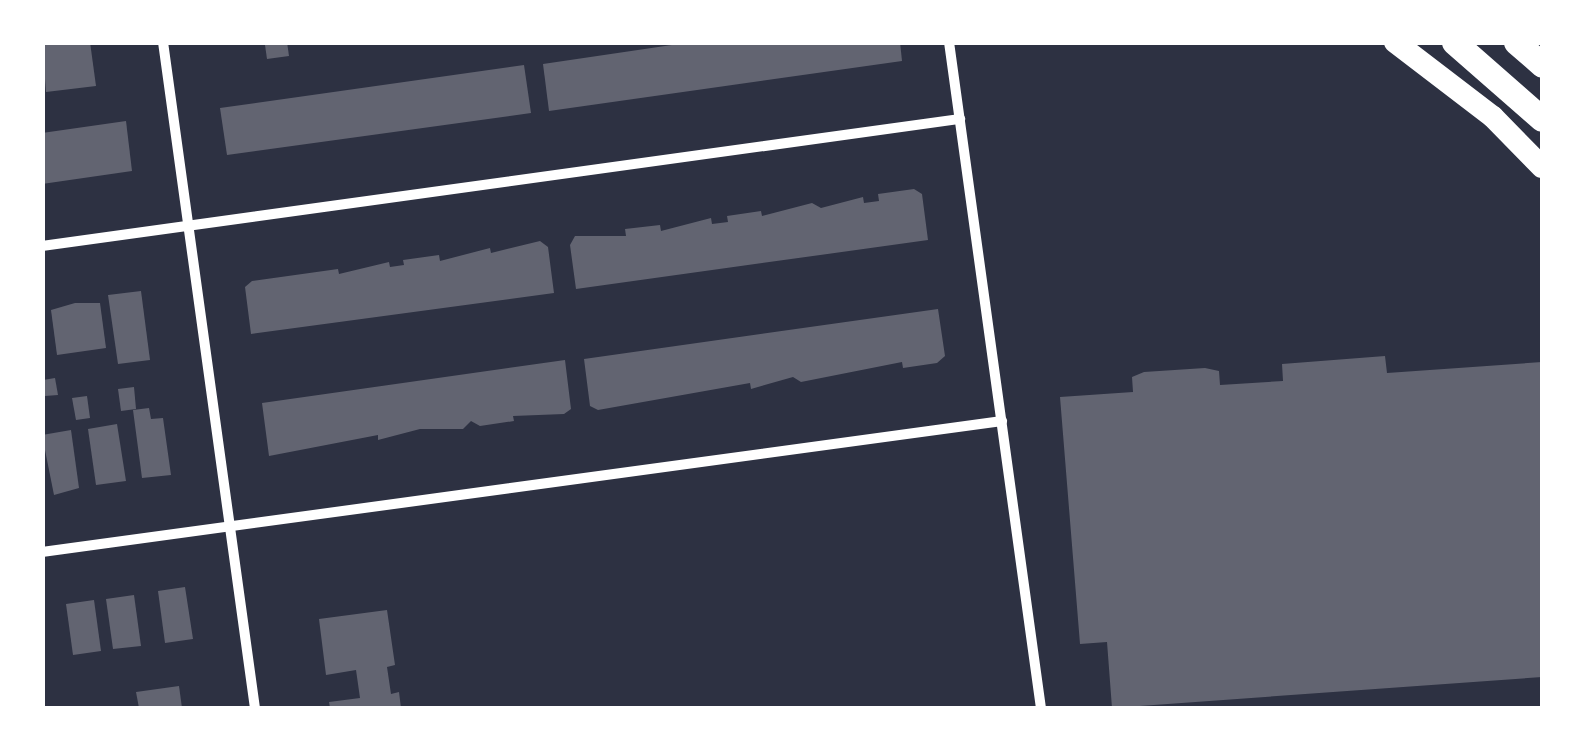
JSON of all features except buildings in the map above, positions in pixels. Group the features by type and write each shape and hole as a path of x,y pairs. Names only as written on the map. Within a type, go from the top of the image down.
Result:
{"highway":[{"path":"1454,42 1542,119"},
{"path":"1516,42 1542,65"}],"main road":[{"path":"1394,42 1493,118 1542,166"}],"street":[{"path":"164,42 255,708"},
{"path":"950,42 1041,708"},
{"path":"42,246 960,119"},
{"path":"42,552 1002,421"}]}
